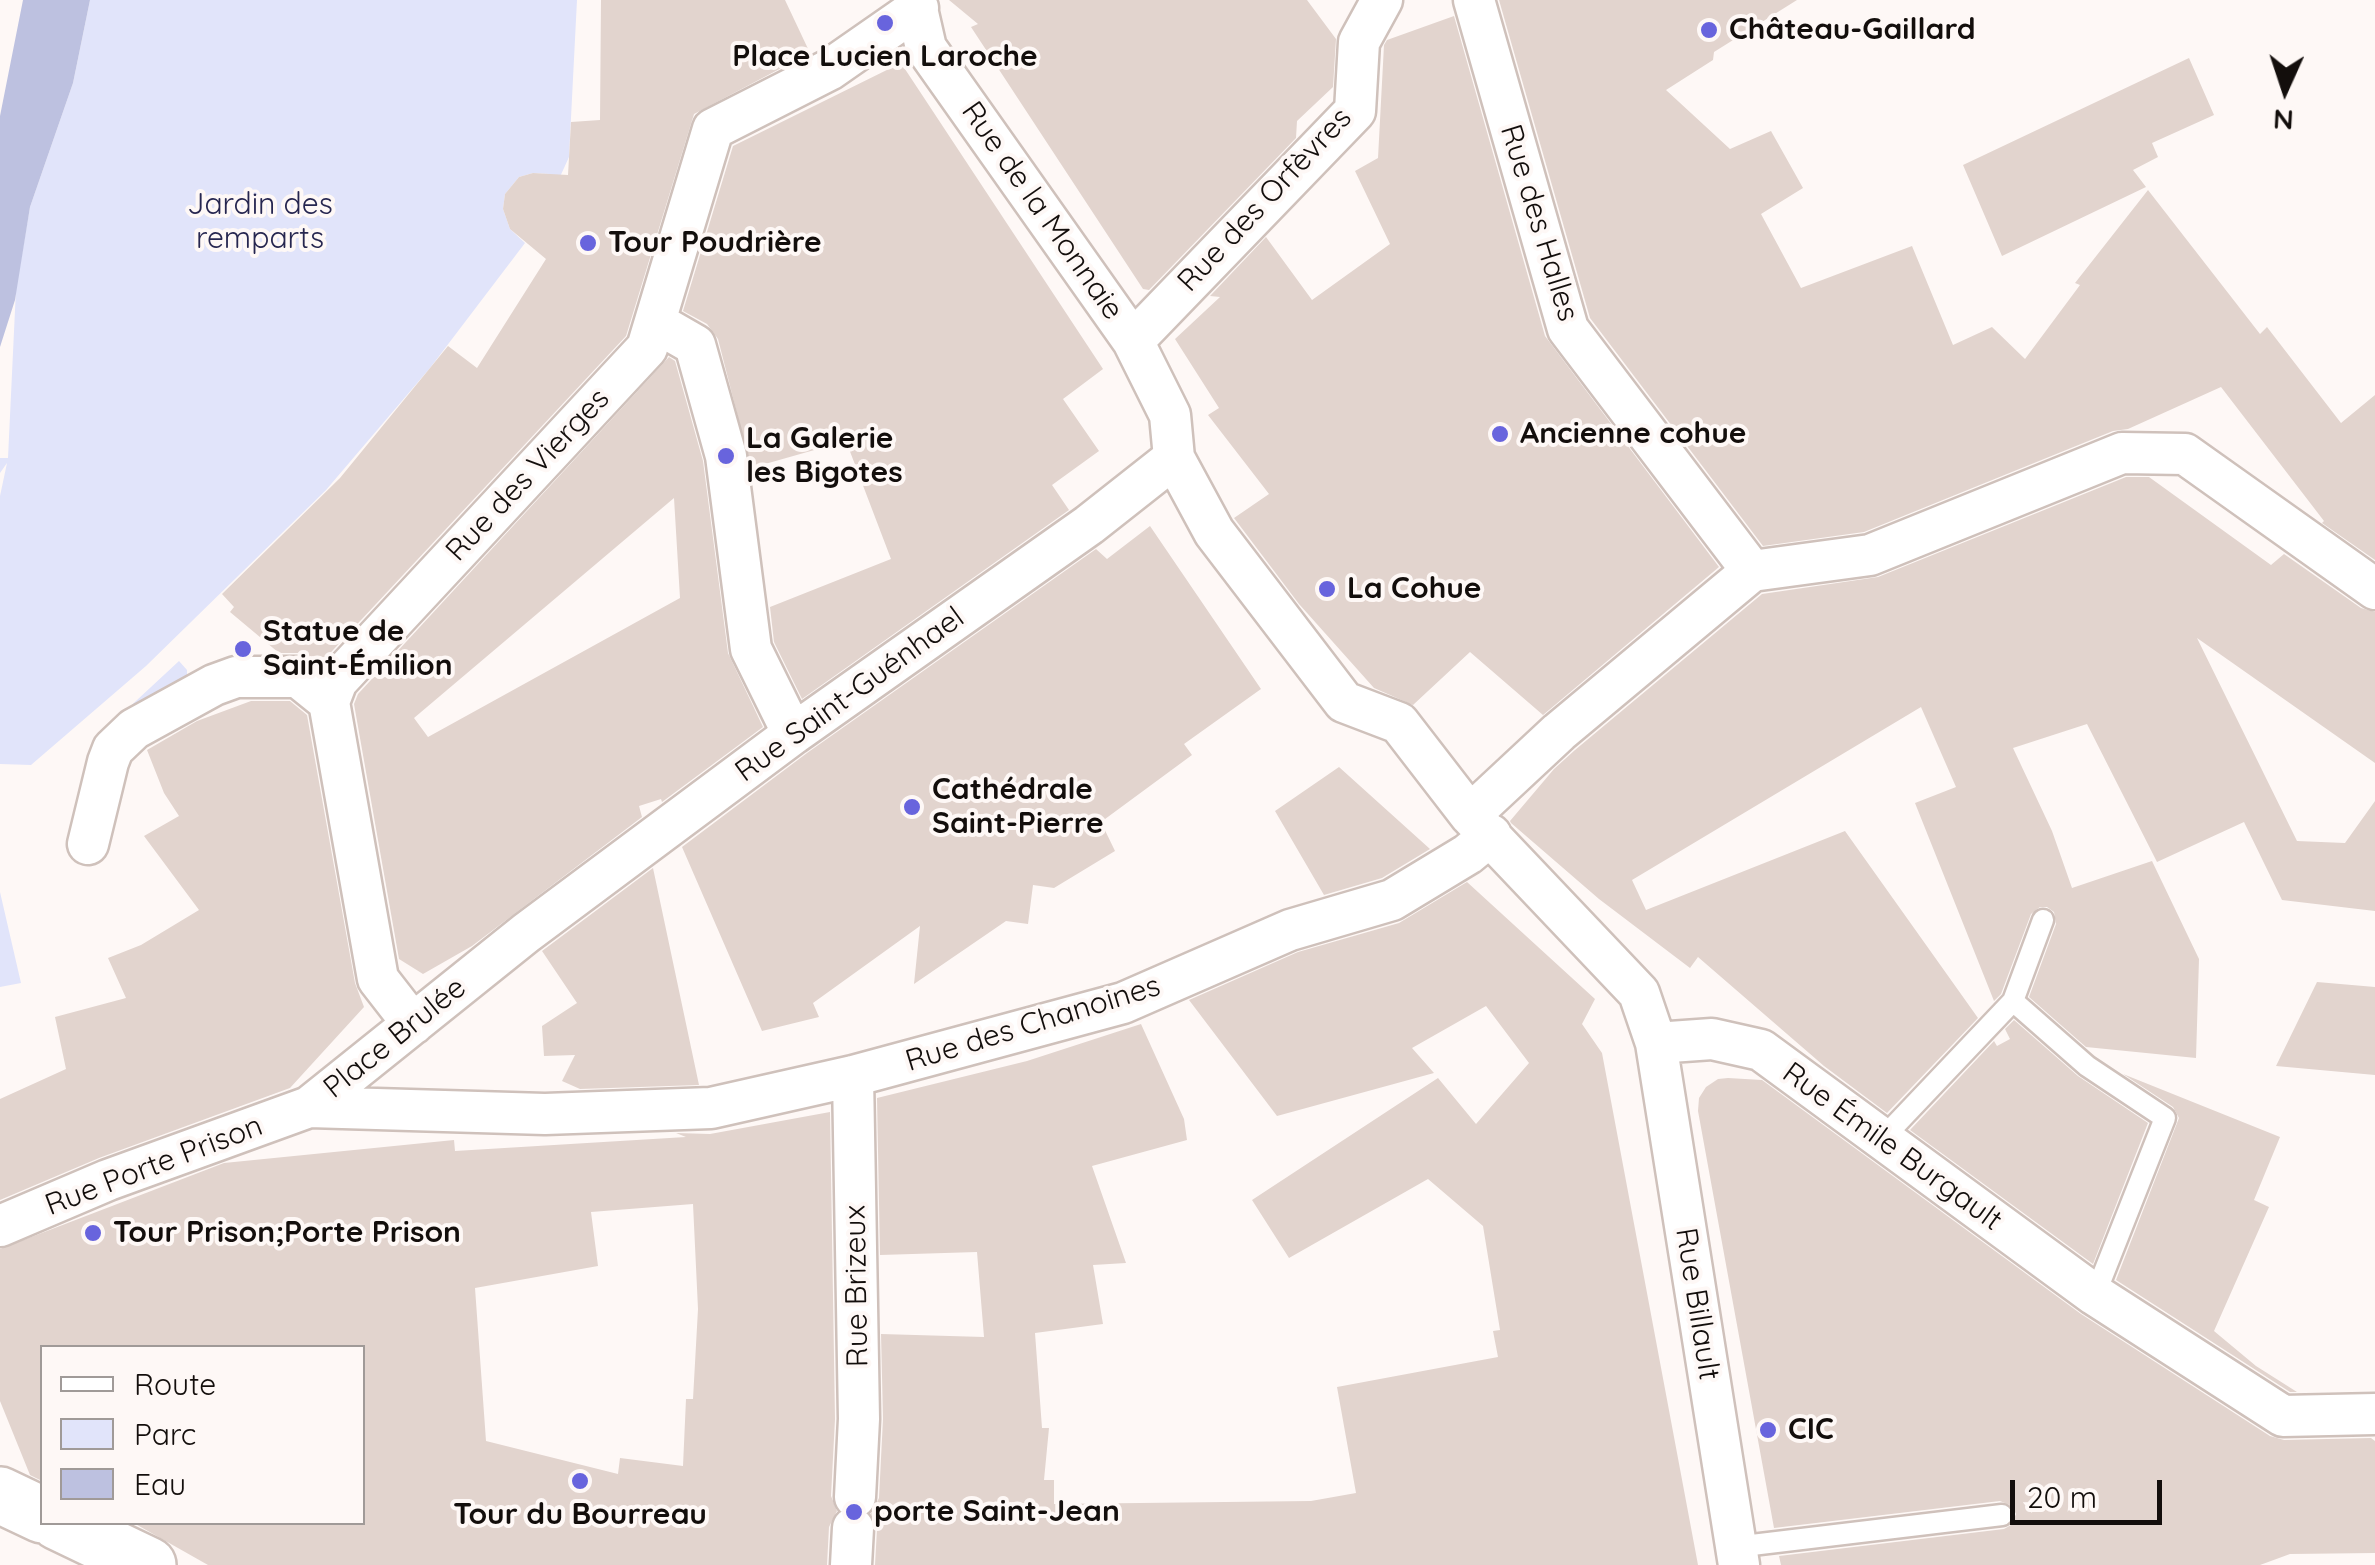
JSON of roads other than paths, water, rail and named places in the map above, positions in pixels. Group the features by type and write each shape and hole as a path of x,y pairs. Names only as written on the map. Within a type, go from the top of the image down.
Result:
{"street":[{"name":"Rue des Orfèvres","path":"1133,341 1355,111 1359,42 1382,0"},
{"name":"Rue des Halles","path":"1474,0 1568,329 1752,570"},
{"name":"Rue des Vierges","path":"329,702 337,681 647,348 713,130 829,70 916,4"},
{"name":"Rue de la Monnaie","path":"916,4 926,48 1133,341 1170,414 1174,458"},
{"path":"655,322 695,345 726,456 750,650 793,734"},
{"path":"1752,570 1870,555 2122,454 2185,454 2375,589"},
{"path":"1174,458 1214,532 1344,702 1400,723 1481,825 1638,994 1656,1043"},
{"name":"Rue Saint-Guénhael","path":"526,932 793,734 1090,525 1174,458"},
{"name":"Rue des Chanoines","path":"544,1114 710,1108 853,1076 1123,1002 1290,930 1392,900 1468,854 1481,825 1559,732 1752,570"},
{"path":"88,844 113,749 134,729 236,677 298,677 329,702 378,979 413,1024"},
{"name":"Place Brulée","path":"309,1108 526,932"},
{"name":"Rue Émile Burgault","path":"1656,1043 1712,1040 1761,1050 2095,1295 2284,1416 2375,1414"},
{"name":"Rue Billault","path":"1656,1043 1737,1556"},
{"name":"Rue Brizeux","path":"853,1076 859,1419 853,1530"},
{"name":"Place Brulée","path":"309,1108 544,1114"},
{"name":"Rue Porte Prison","path":"0,1226 114,1178 309,1108"},
{"path":"0,1495 40,1514"},
{"path":"64,1525 148,1565"}],"lane":[{"path":"1881,1140 2013,1001 2042,920"},
{"path":"2013,1001 2087,1066 2166,1118 2095,1295"},
{"path":"1737,1556 2002,1514"}],"water":[{"path":"23,0 90,0 73,83 30,207 15,300 0,347 0,116"}],"place":[{"name":"Place Lucien Laroche","path":"885,23"},
{"name":"Château-Gaillard","path":"1709,30"},
{"name":"Tour Poudrière","path":"588,243"},
{"name":"Ancienne cohue","path":"1500,434"},
{"name":"La Galerie les Bigotes","path":"726,456"},
{"name":"La Cohue","path":"1327,589"},
{"name":"Statue de Saint-Émilion","path":"243,649"},
{"name":"Cathédrale Saint-Pierre","path":"912,807"},
{"name":"Tour Prison;Porte Prison","path":"93,1233"},
{"name":"CIC","path":"1768,1430"},
{"name":"Tour du Bourreau","path":"580,1481"},
{"name":"porte Saint-Jean","path":"854,1512"}],"park label":[{"name":"Jardin des remparts","path":"260,222"}]}
